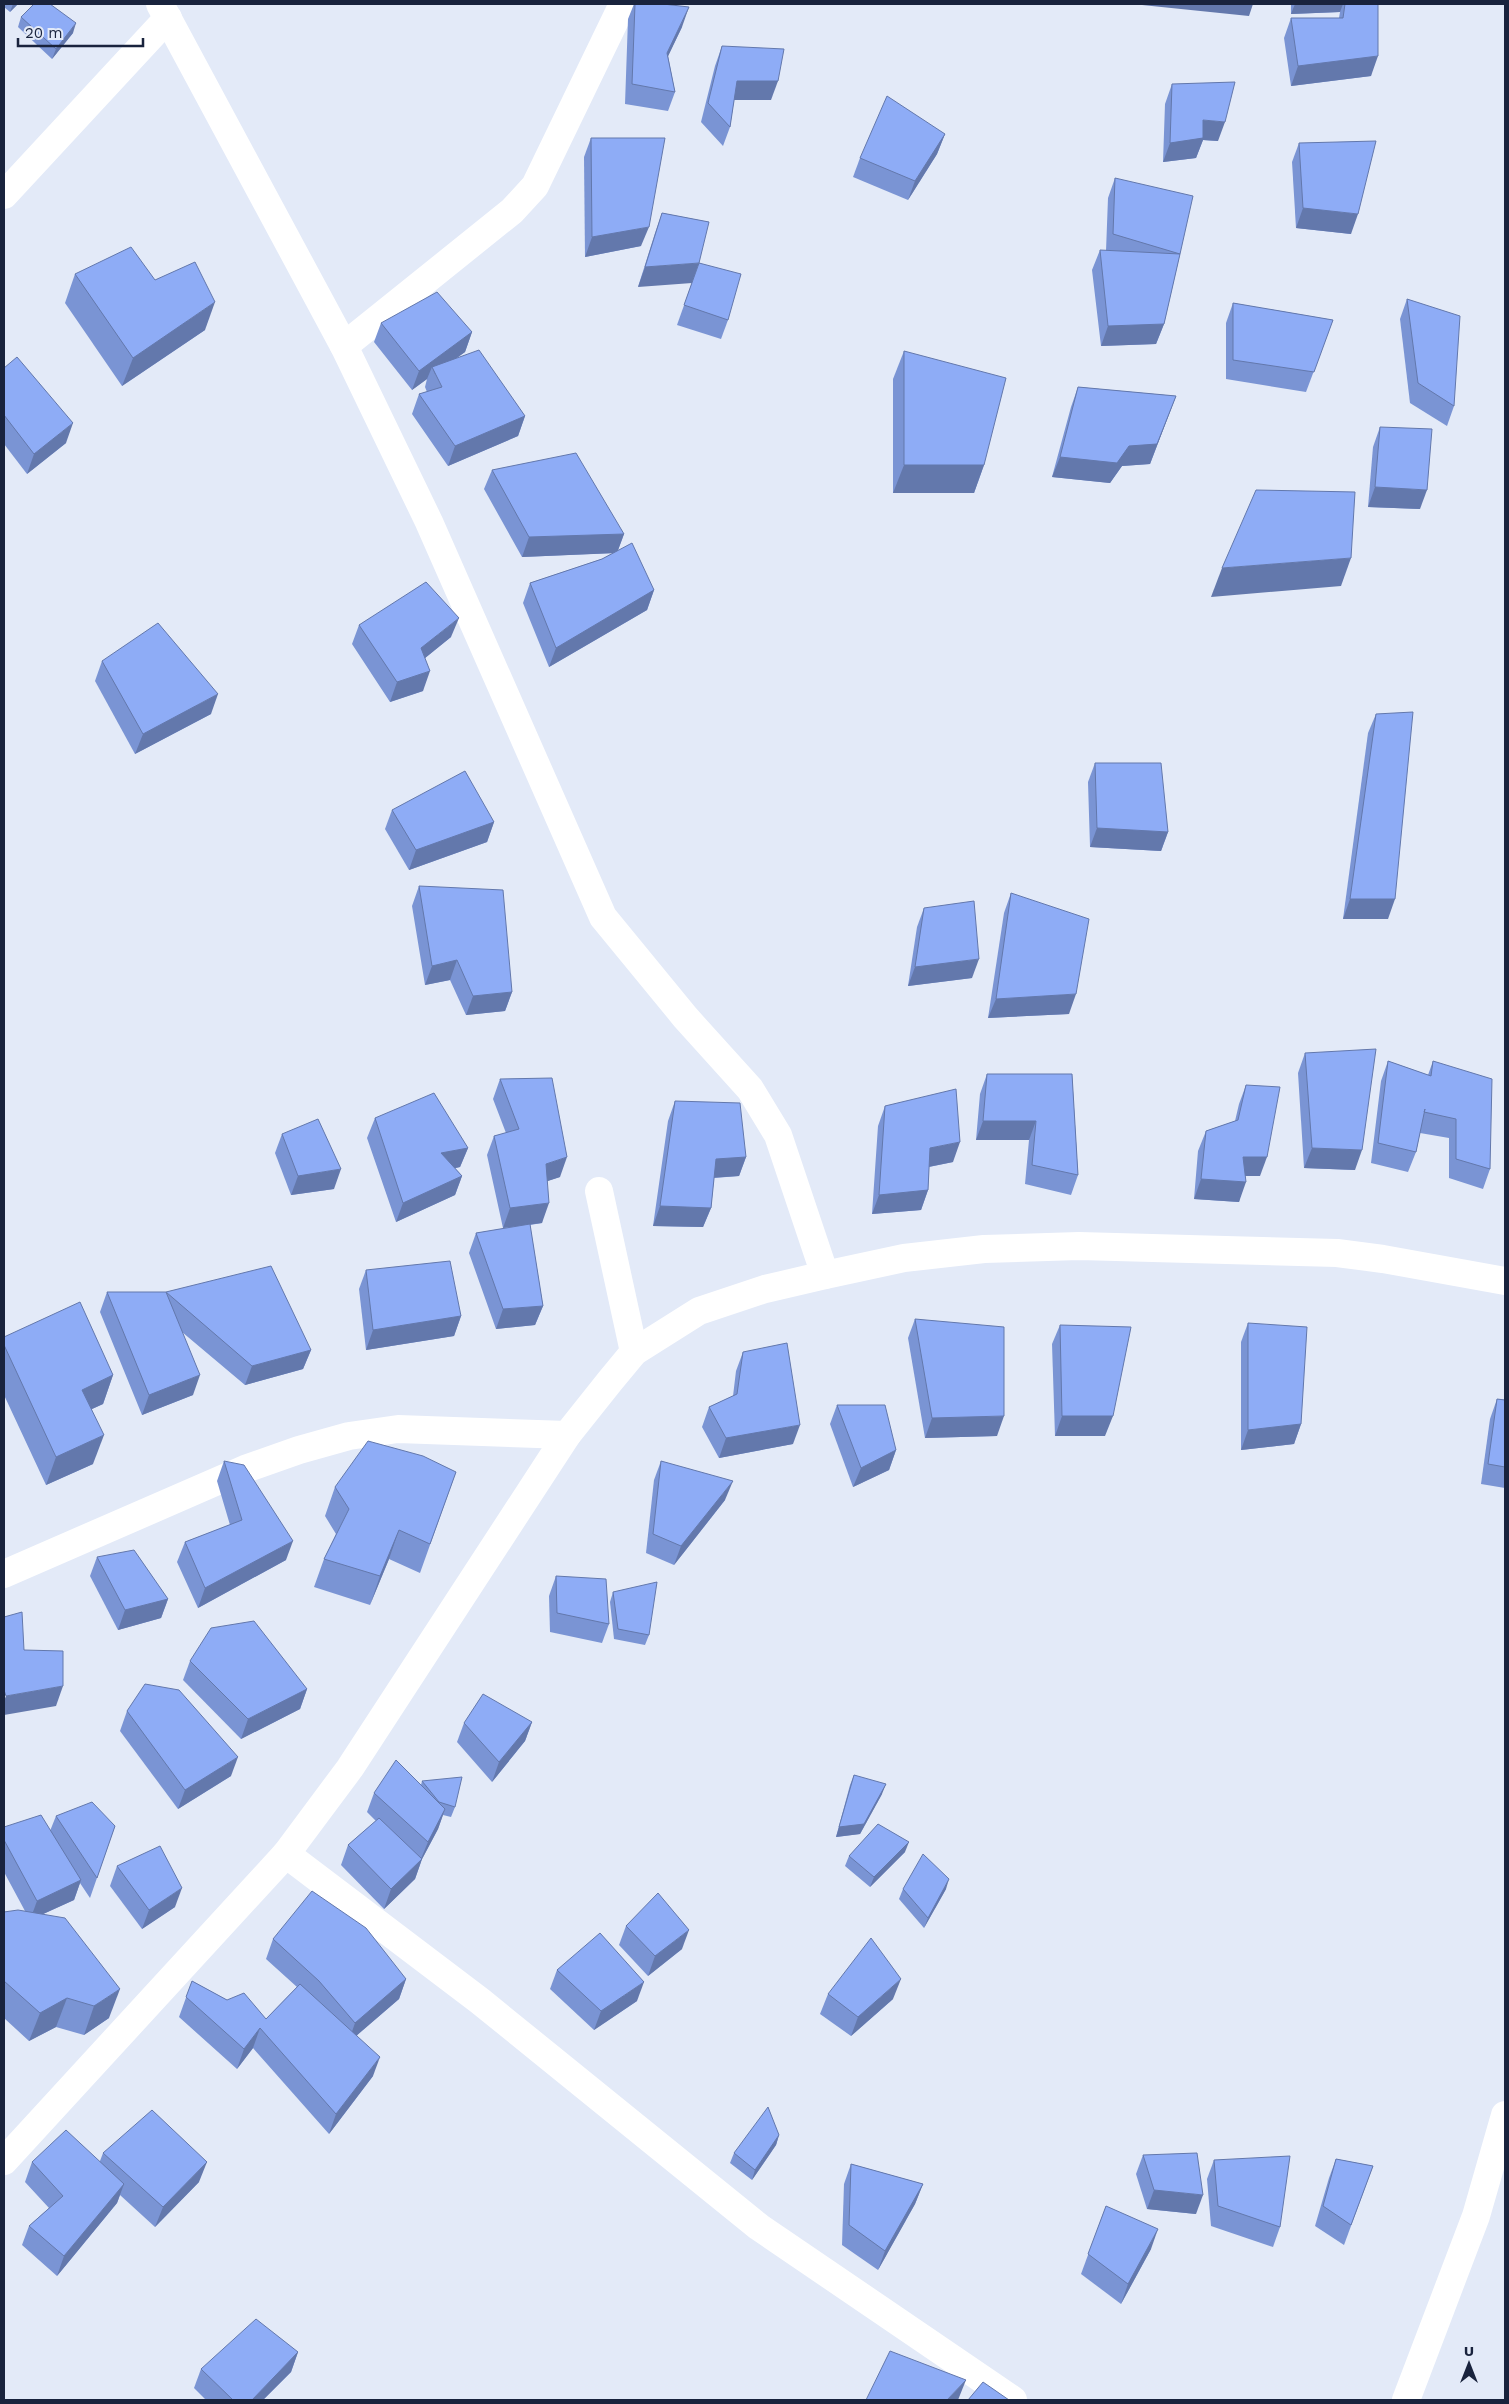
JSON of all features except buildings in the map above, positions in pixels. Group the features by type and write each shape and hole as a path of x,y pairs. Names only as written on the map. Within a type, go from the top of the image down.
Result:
{"street":[{"path":"344,346 512,211 535,186 623,4"},
{"path":"4,195 164,11 344,346 429,522 603,917 685,1017 750,1089 778,1135 825,1276"},
{"path":"599,1191 634,1352"},
{"path":"4,2161 286,1854 350,1768 567,1435 634,1352 699,1311 765,1289 904,1258 974,1250 1079,1246 1337,1253 1383,1259 1505,1281"},
{"path":"4,1574 245,1469 299,1450 349,1436 398,1429 567,1435"},
{"path":"286,1854 480,2001 759,2227 1012,2400"},
{"path":"1406,2400 1473,2226 1505,2116"}]}
